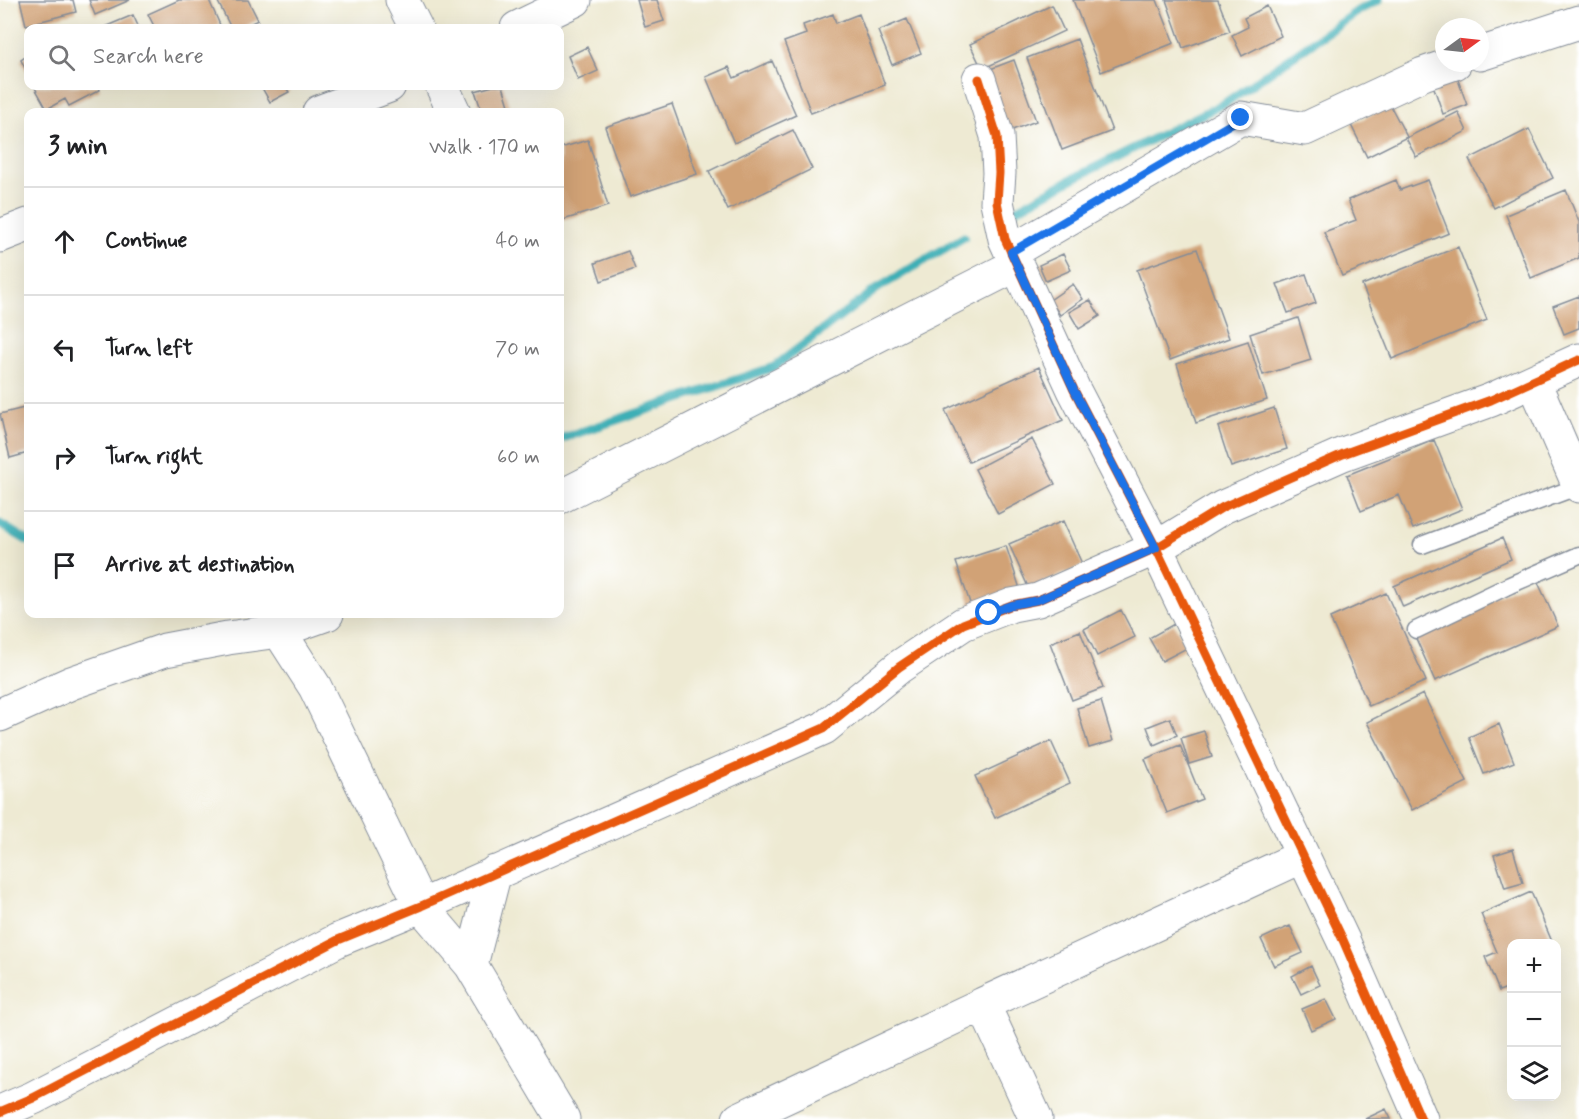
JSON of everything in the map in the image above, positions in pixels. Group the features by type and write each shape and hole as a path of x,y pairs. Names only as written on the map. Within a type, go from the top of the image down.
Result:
{"street":[{"path":"402,0 414,24"},
{"path":"525,24 575,0"},
{"path":"1489,51 1579,22"},
{"path":"564,495 1014,258 1241,118 1305,129 1435,70"},
{"path":"979,79 997,136 999,172 997,202 1005,239 1074,390 1156,548 1343,940 1421,1119"},
{"path":"330,108 378,90"},
{"path":"444,90 452,108"},
{"path":"0,236 24,227"},
{"path":"0,1112 33,1098 338,940 421,906 824,728 899,667 963,624 1012,605 1038,600 1156,548 1223,507 1310,468 1491,400 1579,360"},
{"path":"1534,382 1579,486"},
{"path":"0,715 71,683 165,650 279,631 316,618"},
{"path":"279,631 315,687 421,906 471,965 563,1119"},
{"path":"739,1119 1303,856"},
{"path":"471,965 495,872"},
{"path":"983,1004 1036,1119"}],"lane":[{"path":"1422,545 1579,486"},
{"path":"1416,630 1579,555"}],"building":[{"path":"20,0 73,0 76,12 26,24"},
{"path":"89,0 130,0 95,15"},
{"path":"179,0 209,0 220,24 153,24 148,14"},
{"path":"217,0 248,0 258,20 250,24 229,24"},
{"path":"637,0 657,0 664,21 645,27"},
{"path":"1073,0 1157,0 1174,43 1101,72"},
{"path":"1166,0 1218,0 1230,31 1183,48"},
{"path":"1052,5 1064,31 982,69 970,44"},
{"path":"1267,6 1281,36 1242,56 1232,35 1248,27 1244,18"},
{"path":"833,14 836,23 859,14 885,85 811,113 784,42 806,34 803,25"},
{"path":"133,15 137,24 112,24"},
{"path":"907,19 921,53 892,65 878,31"},
{"path":"1077,39 1112,131 1062,150 1027,58"},
{"path":"587,47 598,71 578,80 568,56"},
{"path":"1014,60 1036,121 1007,132 985,71"},
{"path":"772,61 796,115 734,143 706,77 729,67 734,78"},
{"path":"1457,77 1467,105 1443,114 1433,85"},
{"path":"36,90 100,90 69,106 65,99 46,108"},
{"path":"263,90 288,90 289,92 270,102"},
{"path":"504,90 510,108 481,108 475,91"},
{"path":"672,104 697,174 630,197 605,127"},
{"path":"1390,105 1407,137 1367,157 1351,125"},
{"path":"1458,112 1467,131 1416,157 1406,138"},
{"path":"1529,129 1553,178 1494,208 1469,159"},
{"path":"793,130 812,169 728,210 709,171"},
{"path":"588,140 608,206 564,220 564,147"},
{"path":"1396,180 1400,190 1428,180 1449,233 1342,276 1324,232 1356,220 1348,200"},
{"path":"1566,190 1579,222 1579,258 1531,278 1506,215"},
{"path":"1458,247 1487,320 1392,359 1362,285"},
{"path":"1197,249 1229,338 1170,360 1137,270"},
{"path":"628,251 635,269 601,281 595,263"},
{"path":"1063,254 1071,270 1046,281 1039,265"},
{"path":"1306,274 1316,303 1288,313 1277,284"},
{"path":"1073,284 1083,299 1060,315 1050,300"},
{"path":"1579,296 1579,328 1564,334 1553,306"},
{"path":"1090,300 1100,316 1079,329 1069,312"},
{"path":"1298,318 1311,360 1263,375 1250,334"},
{"path":"1248,341 1267,400 1196,423 1177,364"},
{"path":"1039,367 1063,420 969,462 945,410"},
{"path":"24,408 24,454 10,458 0,414"},
{"path":"1274,408 1287,449 1231,467 1218,427"},
{"path":"1032,439 1055,484 998,514 975,469"},
{"path":"1434,440 1462,509 1413,529 1399,495 1361,511 1347,475"},
{"path":"1063,521 1083,566 1029,589 1009,544"},
{"path":"1502,538 1511,559 1403,607 1394,586"},
{"path":"1006,546 1021,592 972,609 956,562"},
{"path":"1536,578 1558,626 1435,681 1414,634"},
{"path":"1386,593 1426,681 1369,706 1330,618"},
{"path":"1121,610 1135,637 1097,656 1084,629"},
{"path":"1174,624 1187,648 1162,661 1149,638"},
{"path":"1080,631 1103,688 1072,700 1050,643"},
{"path":"1423,694 1467,782 1412,810 1367,722"},
{"path":"1101,701 1113,741 1089,748 1077,708"},
{"path":"1170,718 1177,735 1154,745 1147,727"},
{"path":"1499,724 1514,762 1484,774 1469,737"},
{"path":"1204,731 1212,757 1189,764 1181,738"},
{"path":"1051,741 1070,783 995,818 975,776"},
{"path":"1180,745 1202,799 1167,813 1145,759"},
{"path":"1513,849 1523,883 1505,888 1494,855"},
{"path":"1531,892 1551,939 1507,939 1507,988 1499,991 1485,957 1497,952 1481,914"},
{"path":"1290,926 1303,953 1274,966 1261,939"},
{"path":"1311,966 1320,985 1301,994 1292,976"},
{"path":"1326,999 1336,1019 1311,1030 1302,1009"},
{"path":"1386,1109 1391,1119 1365,1119"}],"waterway":[{"path":"1006,215 1072,179 1225,103 1359,10 1379,0"},
{"path":"564,438 774,367 878,288 964,237"},
{"path":"0,524 24,539"}],"cycle path":[{"path":"0,1112 33,1098 338,940 421,906 824,728 899,667 963,624 1012,605 1038,600 1156,548 1074,390 1005,239 997,202 999,173 997,136 979,79"},
{"path":"1421,1119 1343,940 1156,548 1223,507 1343,454 1491,400 1579,360"}],"route":[{"path":"989,613 1012,605 1038,600 1156,548 1074,390 1011,252 1241,118"}]}
